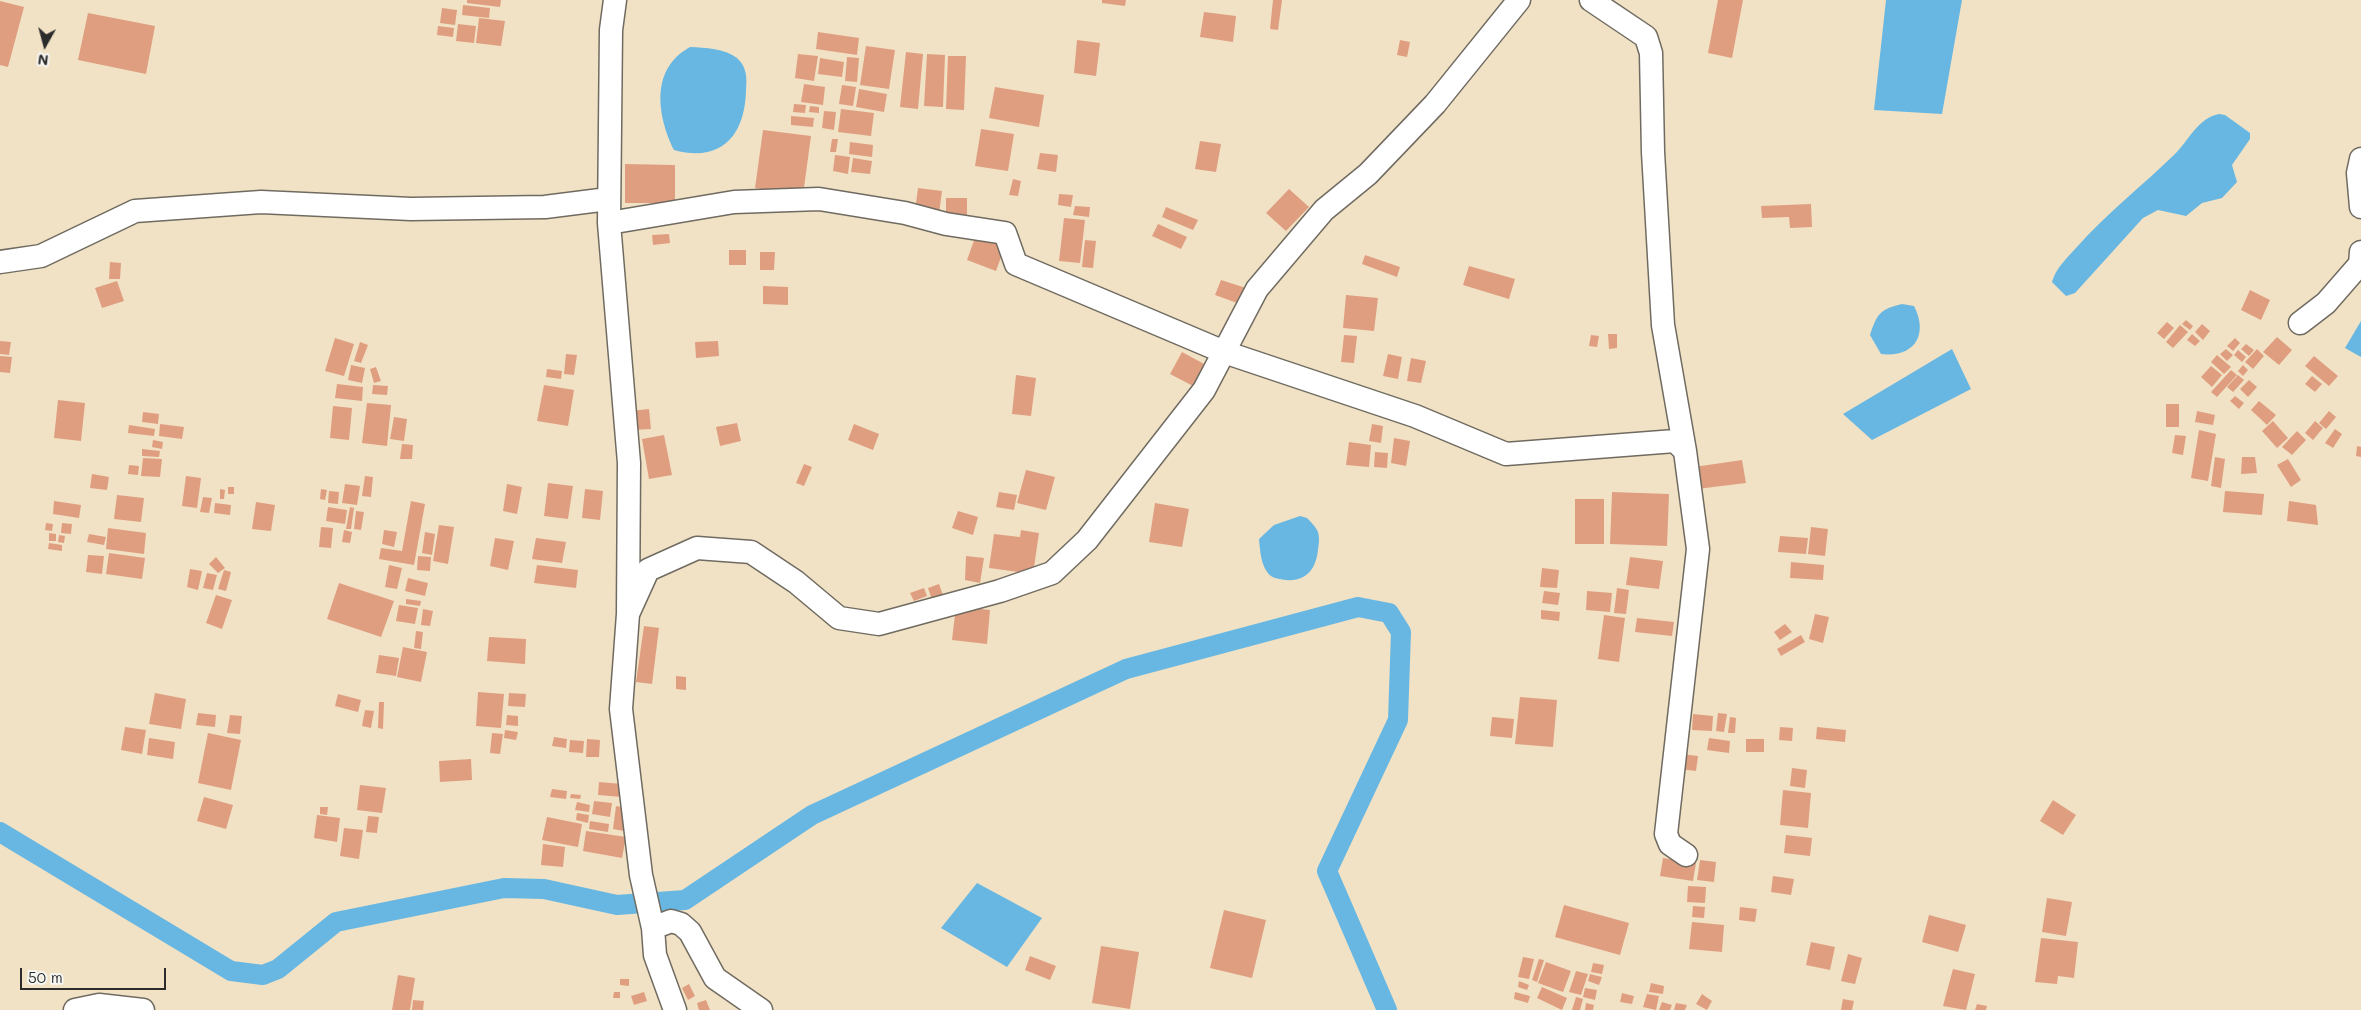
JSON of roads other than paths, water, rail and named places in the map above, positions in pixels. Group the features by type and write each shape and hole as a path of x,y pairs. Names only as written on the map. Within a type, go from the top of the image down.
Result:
{"street":[{"path":"615,0 611,30 608,223 629,463 628,614 621,709 641,875 653,928 654,955 676,1010"},
{"path":"628,614 648,570 696,548 751,552 796,582 840,618 879,624 1000,591 1052,573 1087,540 1204,390 1257,289 1324,210 1368,174 1435,104 1519,0"},
{"path":"1591,0 1646,37 1651,53 1653,152 1663,325 1685,451 1698,549 1666,834 1670,844 1686,855"},
{"path":"2361,159 2358,173 2361,208"},
{"path":"0,262 41,256 135,212 261,202 411,209 545,207 608,199"},
{"path":"608,223 734,202 818,199 905,213 946,224 1005,234 1016,264 1224,352 1415,416 1506,454 1675,441 1685,451"},
{"path":"2300,323 2326,303 2360,264 2361,252"},
{"path":"653,928 670,921 680,924 690,932 715,978 760,1010"},
{"path":"75,1010 99,1005 143,1010"}],"water":[{"path":"1886,0 1962,0 1942,114 1874,110"},
{"path":"690,47 726,52 737,58 745,69 745,106 741,120 728,142 718,149 705,152 691,153 674,150 668,136 661,108 663,80 668,67 677,56"},
{"path":"2219,114 2225,115 2250,133 2250,139 2232,165 2237,182 2222,198 2202,203 2186,216 2158,210 2143,218 2075,293 2066,296 2052,282 2056,272 2065,260 2099,223 2175,154 2194,130 2205,120"},
{"path":"1902,304 1914,306 1920,326 1919,335 1916,342 1910,348 1902,352 1881,354 1870,335 1877,317 1884,310"},
{"path":"2361,321 2361,357 2345,348"},
{"path":"1952,349 1971,389 1872,440 1843,414"},
{"path":"1300,516 1307,518 1318,532 1319,545 1313,568 1300,579 1286,580 1274,578 1268,573 1263,564 1259,539 1274,525"},
{"path":"977,883 1042,918 1007,967 941,928"}],"waterway":[{"path":"0,832 231,971 263,975 278,969 336,922 504,888 544,889 617,905 685,900 812,815 1126,669 1358,607 1389,613 1401,632 1398,720 1327,871 1387,1010"}]}
